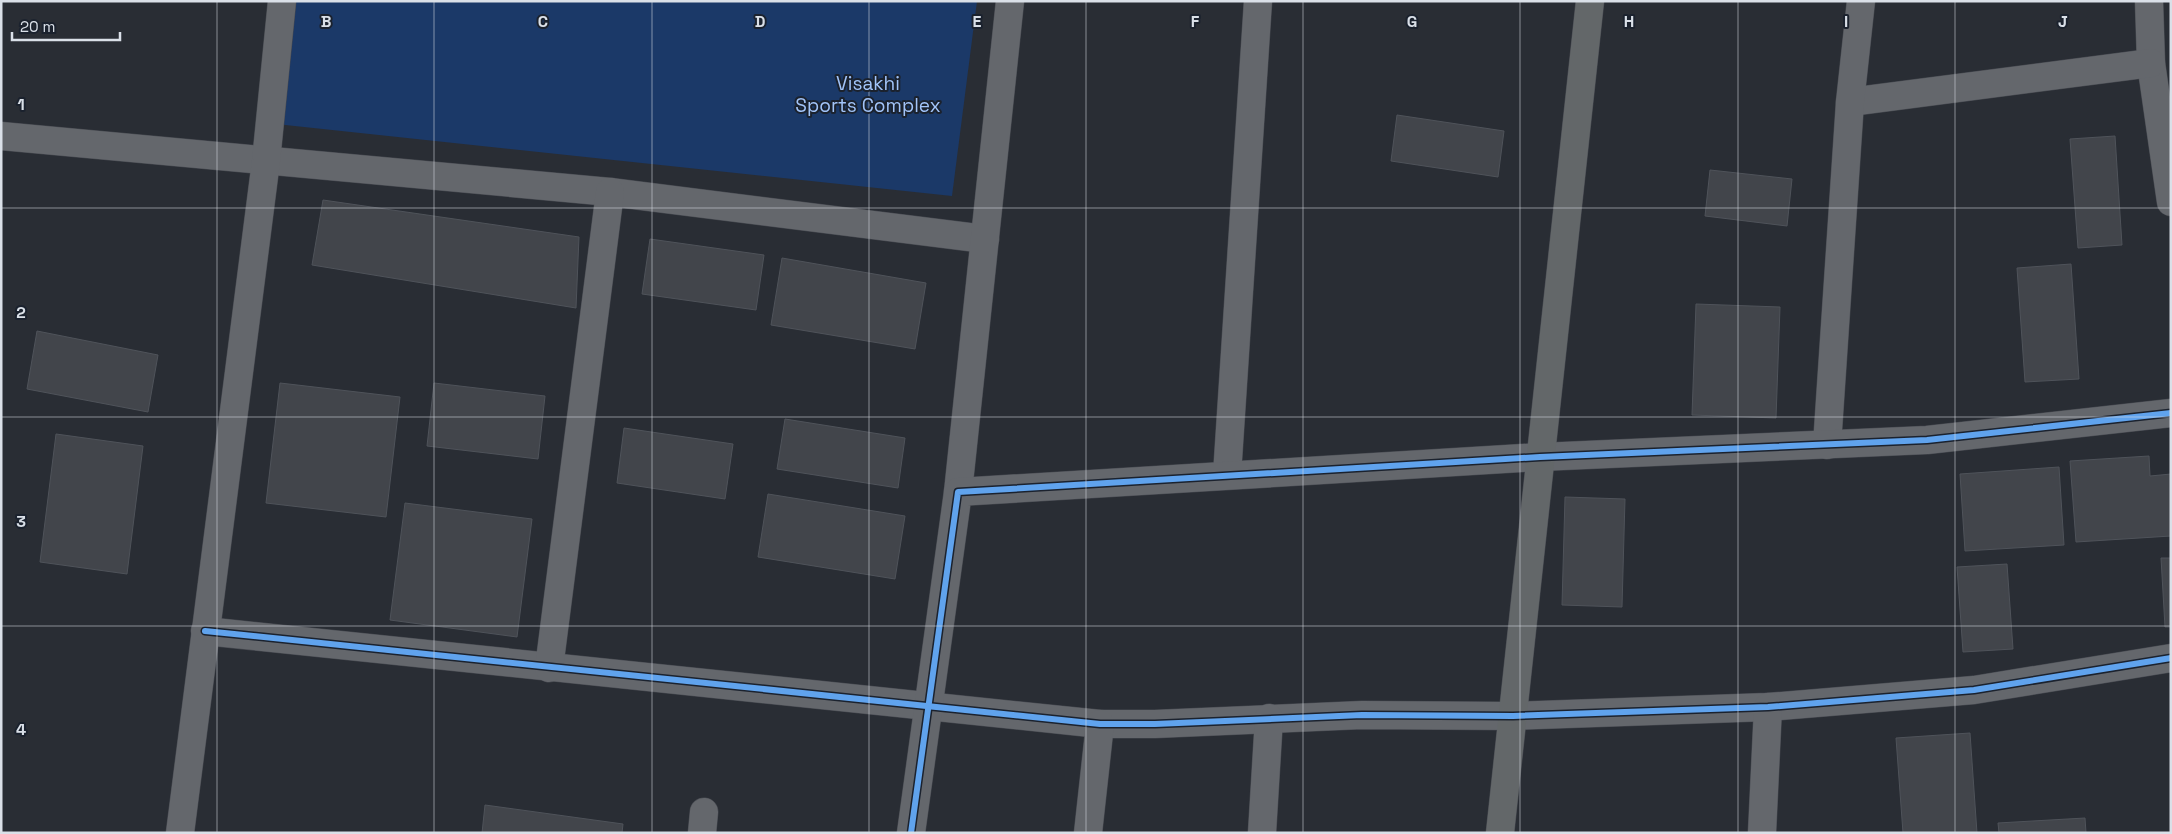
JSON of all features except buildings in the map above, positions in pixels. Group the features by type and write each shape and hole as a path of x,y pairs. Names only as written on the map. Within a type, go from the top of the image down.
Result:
{"main road":[{"path":"1500,833 1590,1"}],"street":[{"path":"180,833 266,162 282,1"},
{"path":"911,833 930,707 958,492 1010,1"},
{"path":"1227,475 1258,1"},
{"path":"1827,445 1850,102 1862,1"},
{"path":"2149,1 2151,63 2171,202"},
{"path":"1850,102 2151,63"},
{"path":"1,136 266,162 610,192 985,238"},
{"path":"548,668 610,192"},
{"path":"958,492 1540,456 1927,440 2171,413"},
{"path":"206,631 1100,724 1155,724 1269,718 1424,714 1513,716 1768,707 1974,690 2171,658"},
{"path":"1762,833 1768,707"},
{"path":"1262,833 1269,718"},
{"path":"1088,833 1100,724"}],"green space":[{"name":"Visakhi Sports Complex","path":"285,1 977,1 952,196 276,124"}],"cycle path":[{"path":"911,833 958,492 1540,457 1927,440 2171,413"},
{"path":"205,631 1100,724 1155,724 1362,715 1513,716 1768,707 1974,690 2171,658"}]}
